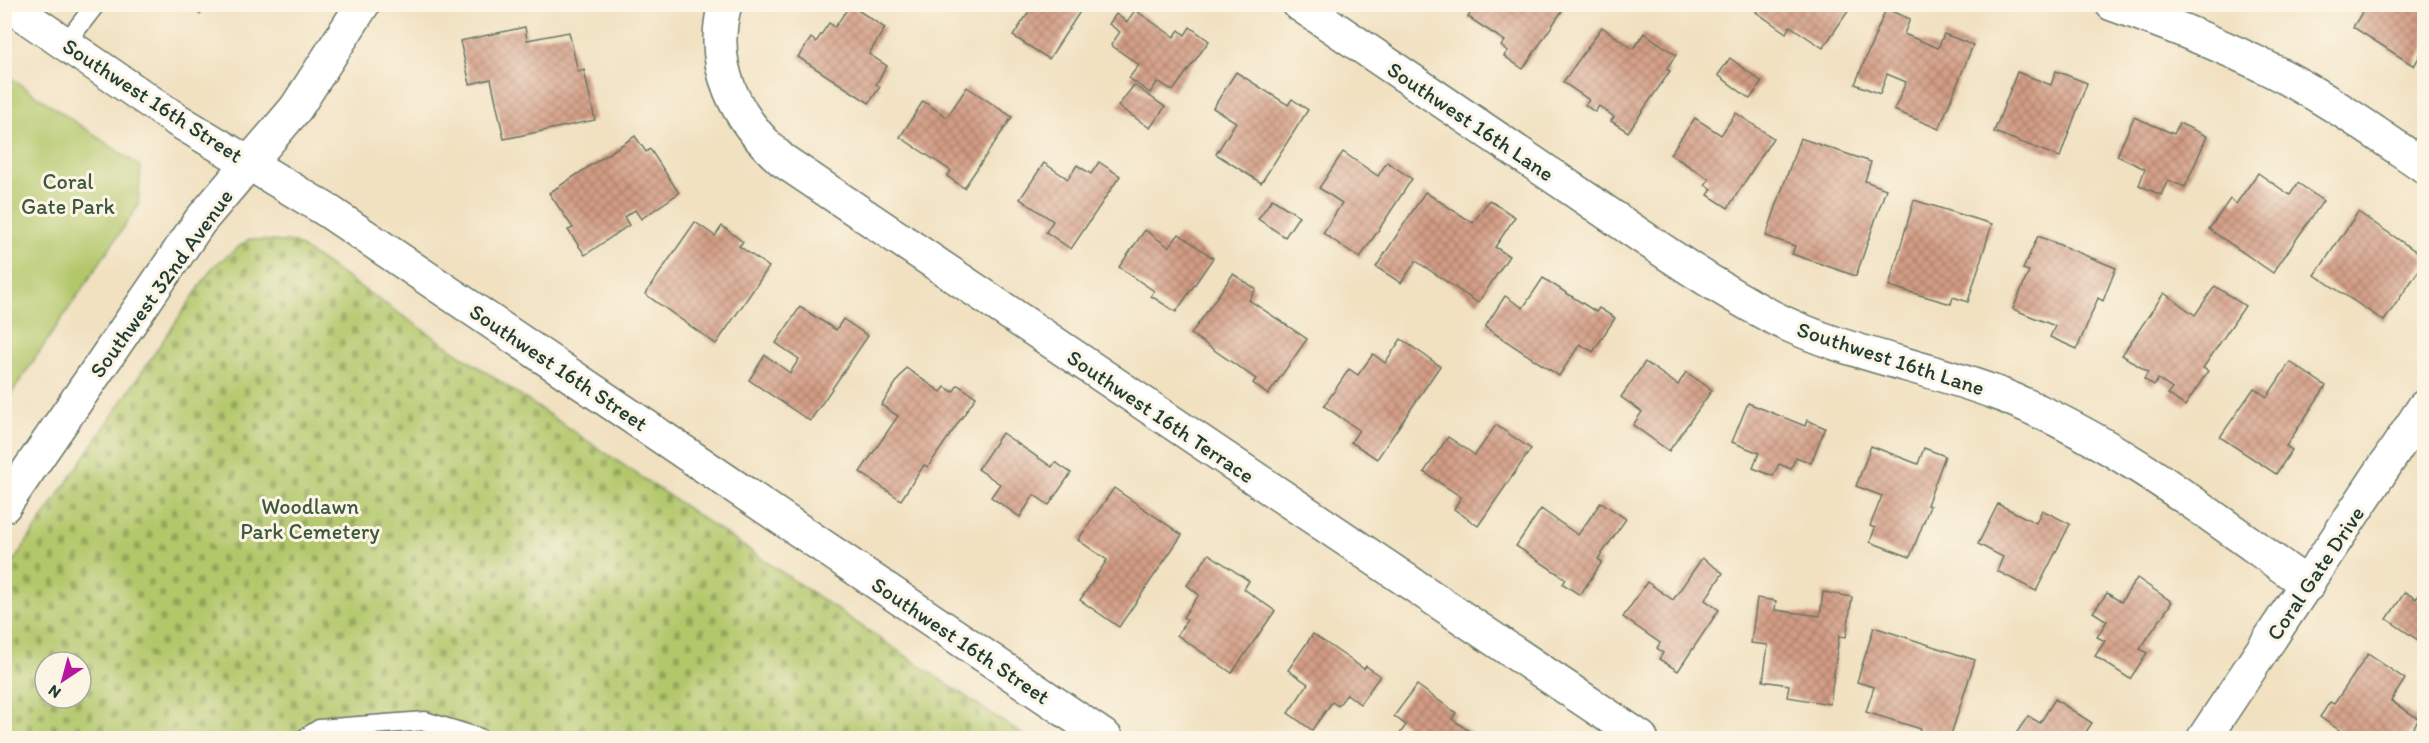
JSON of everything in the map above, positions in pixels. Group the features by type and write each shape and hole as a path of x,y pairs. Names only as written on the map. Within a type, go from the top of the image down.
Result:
{"street":[{"name":"Southwest 16th Street","path":"7,4 177,120 328,211 1106,738"},
{"name":"Southwest 32nd Avenue","path":"4,506 200,221 296,108 363,4"},
{"name":"Southwest 16th Terrace","path":"725,4 719,38 721,59 732,93 747,123 782,160 1641,738"},
{"name":"Southwest 16th Lane","path":"1299,4 1731,294 1810,334 1884,360 1960,380 2004,396 2082,433 2142,469 2308,585"},
{"path":"2112,4 2192,34 2270,69 2334,106 2424,166"},
{"name":"Coral Gate Drive","path":"2204,738 2308,585 2424,407"}],"lane":[{"path":"65,44 96,4"},
{"path":"305,738 319,729 425,721 480,738"}],"green space":[{"name":"Coral Gate Park","path":"5,74 141,167 138,206 5,403"},
{"name":"Woodlawn Park Cemetery","path":"249,239 295,243 1027,738 5,738 5,574 213,267"}],"building":[{"path":"186,4 207,4 200,14"},
{"path":"1034,4 1085,4 1049,59 1013,36"},
{"path":"1476,4 1559,4 1564,8 1523,69 1504,56 1508,51 1501,46 1505,41 1468,17"},
{"path":"1761,4 1853,4 1823,48 1790,26 1786,33 1756,12"},
{"path":"2367,4 2424,4 2424,49 2414,66 2353,27"},
{"path":"850,5 885,28 869,54 887,66 876,84 880,87 869,103 798,57 811,38 816,42 829,23 835,27"},
{"path":"1886,9 1910,19 1904,34 1938,48 1944,34 1973,45 1939,129 1894,110 1906,82 1887,74 1880,94 1855,84"},
{"path":"1135,10 1174,37 1179,30 1185,35 1190,27 1209,41 1173,91 1158,81 1150,93 1129,78 1139,65 1111,45 1120,32 1109,24 1116,14 1127,22"},
{"path":"525,27 527,40 569,32 578,72 584,70 595,120 504,139 491,79 470,84 460,41"},
{"path":"1602,27 1633,49 1644,33 1676,55 1666,69 1670,71 1628,132 1611,121 1614,117 1599,106 1595,112 1585,105 1589,100 1563,82"},
{"path":"1730,58 1762,82 1750,99 1718,75"},
{"path":"2056,71 2087,83 2060,157 1994,132 2017,72 2051,85"},
{"path":"1236,72 1288,105 1292,99 1308,110 1261,183 1216,154 1236,122 1213,108"},
{"path":"1134,85 1165,107 1150,128 1118,106"},
{"path":"967,87 1012,117 964,188 947,176 951,171 900,137 923,101 947,117"},
{"path":"1736,113 1773,138 1728,208 1708,195 1712,189 1705,185 1709,179 1670,154 1695,118 1721,135"},
{"path":"2134,117 2174,134 2179,123 2207,136 2185,187 2168,180 2161,195 2139,185 2145,169 2117,156"},
{"path":"635,136 646,152 650,149 679,193 641,219 635,210 624,217 629,225 585,255 568,230 573,228 549,193"},
{"path":"1800,138 1871,162 1865,181 1886,189 1856,276 1792,254 1795,246 1766,236"},
{"path":"1343,152 1378,176 1387,162 1412,179 1360,258 1323,233 1342,203 1319,188"},
{"path":"1099,162 1120,176 1071,249 1046,232 1053,221 1020,199 1044,163 1068,179 1077,165 1091,174"},
{"path":"2258,173 2290,195 2298,183 2323,201 2273,273 2209,229 2230,199 2236,204"},
{"path":"1425,192 1473,223 1489,200 1515,217 1495,247 1509,256 1478,303 1416,261 1401,283 1376,267"},
{"path":"1272,199 1299,216 1285,237 1258,219"},
{"path":"1914,200 1992,224 1968,302 1953,297 1951,304 1889,286"},
{"path":"2358,212 2424,257 2424,263 2384,321 2315,275"},
{"path":"695,222 715,236 722,226 743,242 739,246 769,267 716,344 645,294"},
{"path":"1145,230 1169,247 1179,234 1213,258 1176,312 1151,296 1154,291 1119,267"},
{"path":"2038,236 2116,268 2103,301 2098,298 2077,349 2050,337 2055,326 2013,309 2029,271 2023,269"},
{"path":"1233,274 1256,289 1249,300 1307,339 1268,395 1253,383 1256,379 1191,334"},
{"path":"1543,278 1596,312 1599,308 1615,318 1593,352 1580,344 1559,376 1485,327 1505,296 1523,308"},
{"path":"2215,286 2245,306 2203,368 2208,371 2185,406 2168,394 2172,389 2158,379 2154,386 2144,379 2148,372 2122,355 2164,293 2195,315"},
{"path":"800,307 836,330 843,319 868,336 810,421 749,380 765,355 790,373 799,359 776,343"},
{"path":"1401,339 1440,366 1377,459 1351,442 1359,430 1324,406 1349,369 1358,375 1373,354 1385,363"},
{"path":"1645,362 1678,385 1686,372 1712,390 1669,451 1633,425 1642,412 1621,397"},
{"path":"2290,362 2326,386 2286,446 2292,450 2276,474 2220,437 2254,388 2267,397"},
{"path":"906,368 941,392 945,387 953,392 958,385 976,397 928,467 924,465 901,500 860,472 898,416 881,405"},
{"path":"1748,403 1805,426 1807,420 1825,428 1811,463 1796,457 1791,469 1779,464 1773,476 1753,468 1759,453 1732,442"},
{"path":"1496,425 1531,449 1478,526 1454,509 1461,497 1424,472 1448,437 1475,455"},
{"path":"1002,433 1052,467 1055,462 1071,473 1049,505 1034,495 1020,517 991,497 1000,484 978,469"},
{"path":"1871,446 1918,464 1924,448 1945,456 1927,505 1930,506 1910,557 1870,542 1875,528 1870,526 1882,496 1856,486"},
{"path":"1114,488 1182,535 1119,627 1080,600 1107,560 1078,540"},
{"path":"1601,502 1626,519 1598,559 1602,562 1580,595 1563,584 1566,579 1516,546 1541,509 1578,535"},
{"path":"1998,504 2036,523 2042,510 2070,524 2036,591 1997,571 2003,557 1978,544"},
{"path":"1209,554 1249,581 1244,589 1275,611 1232,673 1177,635 1187,620 1183,617 1199,595 1187,585"},
{"path":"1702,558 1723,573 1705,600 1719,610 1678,671 1659,659 1663,653 1657,648 1660,643 1623,617 1647,582 1673,600"},
{"path":"2137,578 2172,602 2140,649 2147,653 2130,679 2095,656 2105,641 2097,637 2107,621 2093,612 2107,593 2121,602"},
{"path":"2424,586 2424,644 2387,619 2405,592 2416,599"},
{"path":"1823,592 1852,597 1846,637 1839,636 1830,704 1787,697 1789,685 1763,681 1768,645 1751,643 1757,598 1776,601 1775,610 1820,616"},
{"path":"1874,627 1975,660 1950,738 1918,737 1921,729 1866,712 1874,687 1857,682"},
{"path":"1313,634 1364,669 1366,666 1380,676 1360,704 1347,694 1338,706 1332,702 1312,730 1288,713 1308,684 1288,670"},
{"path":"2368,654 2405,679 2391,701 2419,719 2406,738 2351,738 2320,717 2330,702 2334,704"},
{"path":"1417,685 1456,713 1452,719 1479,738 1397,738 1406,725 1394,716"},
{"path":"2055,699 2092,723 2082,738 2013,738 2028,716 2040,723"}]}
